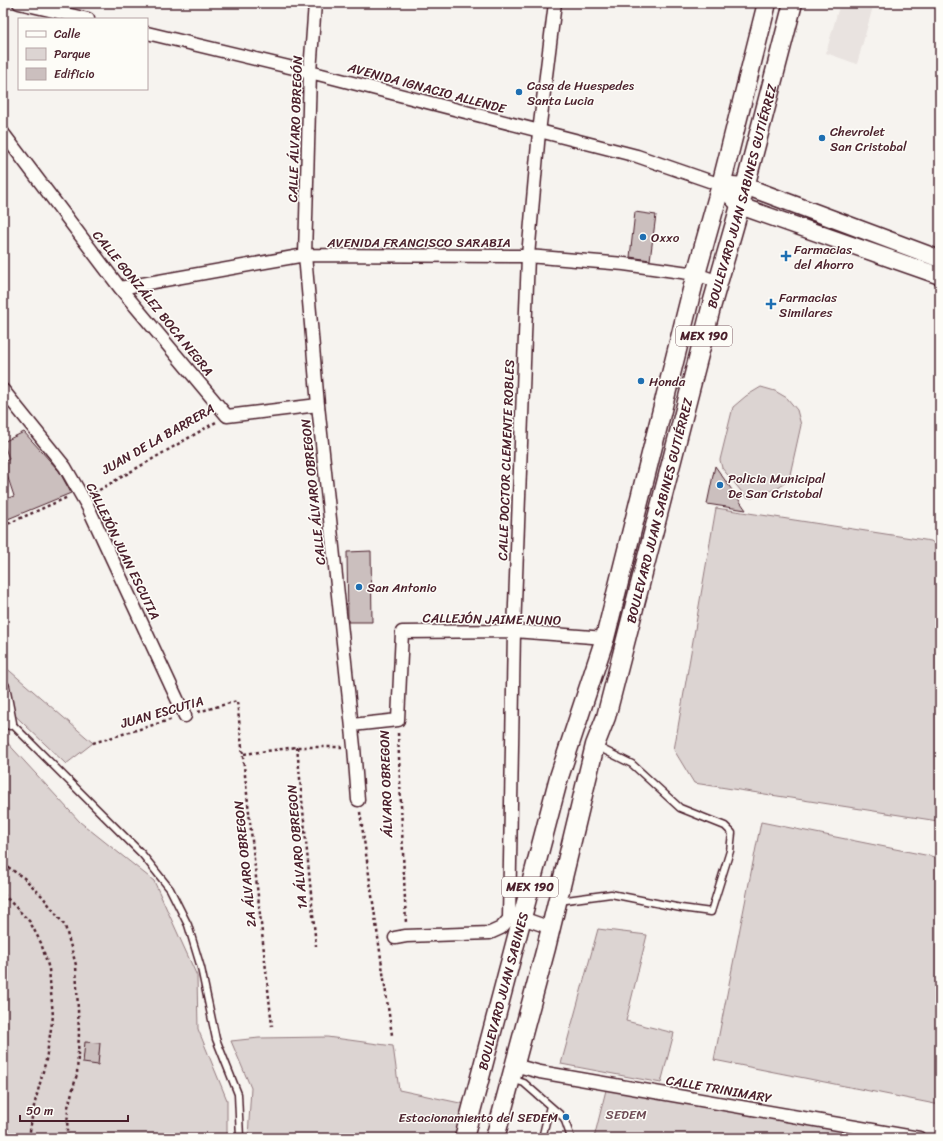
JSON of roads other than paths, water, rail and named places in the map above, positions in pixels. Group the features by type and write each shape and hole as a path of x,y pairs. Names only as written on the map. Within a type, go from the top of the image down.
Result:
{"main road":[{"name":"BOULEVARD JUAN SABINES GUTIÉRREZ","path":"605,638 696,274 721,185 767,3"},
{"name":"BOULEVARD JUAN SABINES GUTIÉRREZ","path":"595,745 606,717 617,669 659,516 793,3"},
{"path":"721,185 745,186 940,259"},
{"path":"721,185 740,206 940,276"},
{"name":"BOULEVARD JUAN SABINES","path":"464,1138 517,939 516,918 559,777 605,638"},
{"name":"MEX 190","path":"495,1138 551,928 595,745"}],"street":[{"path":"19,3 84,18"},
{"name":"CALLE ÁLVARO OBREGÓN","path":"305,255 310,72 315,3"},
{"name":"CALLE DOCTOR CLEMENTE ROBLES","path":"516,918 514,631 528,256 540,132 556,3"},
{"name":"AVENIDA IGNACIO ALLENDE","path":"148,33 310,72 637,156 721,185"},
{"name":"CALLE GONZÁLEZ BOCA NEGRA","path":"3,133 120,288 227,416 318,405"},
{"name":"AVENIDA FRANCISCO SARABIA","path":"120,288 305,255 528,256 624,264 696,274 719,282"},
{"name":"CALLE ÁLVARO OBREGON","path":"305,255 318,405 352,725 358,800"},
{"name":"CALLEJÓN JUAN ESCUTIA","path":"3,390 65,467 88,507 185,716"},
{"name":"CALLEJÓN JAIME NUNO","path":"402,632 514,631 605,638"},
{"name":"ÁLVARO OBREGON","path":"352,725 398,720 402,632"},
{"path":"3,687 7,719"},
{"path":"401,937 490,934 516,918 551,928"},
{"name":"CALLE TRINIMARY","path":"513,1072 548,1073 920,1138"}],"lane":[{"path":"7,719 142,854 170,889 188,925 201,968 216,1039 238,1094 240,1138"},
{"path":"557,902 611,894 680,908 711,912 730,851 732,833 725,826 680,808 632,764 595,745"},
{"path":"513,1072 564,1118 570,1135 569,1138"},
{"path":"542,1138 550,1106"}],"place":[{"name":"Casa de Huespedes Santa Lucia","path":"519,92"},
{"name":"Chevrolet San Cristobal","path":"822,138"},
{"name":"Oxxo","path":"643,237"},
{"name":"Farmacias del Ahorro","path":"786,256"},
{"name":"Farmacias Similares","path":"771,304"},
{"name":"Honda","path":"641,381"},
{"name":"Policia Municipal De San Cristobal","path":"720,485"},
{"name":"San Antonio","path":"359,587"},
{"name":"Estacionamiento del SEDEM","path":"566,1117"}],"park label":[{"name":"SEDEM","path":"626,1114"}]}
